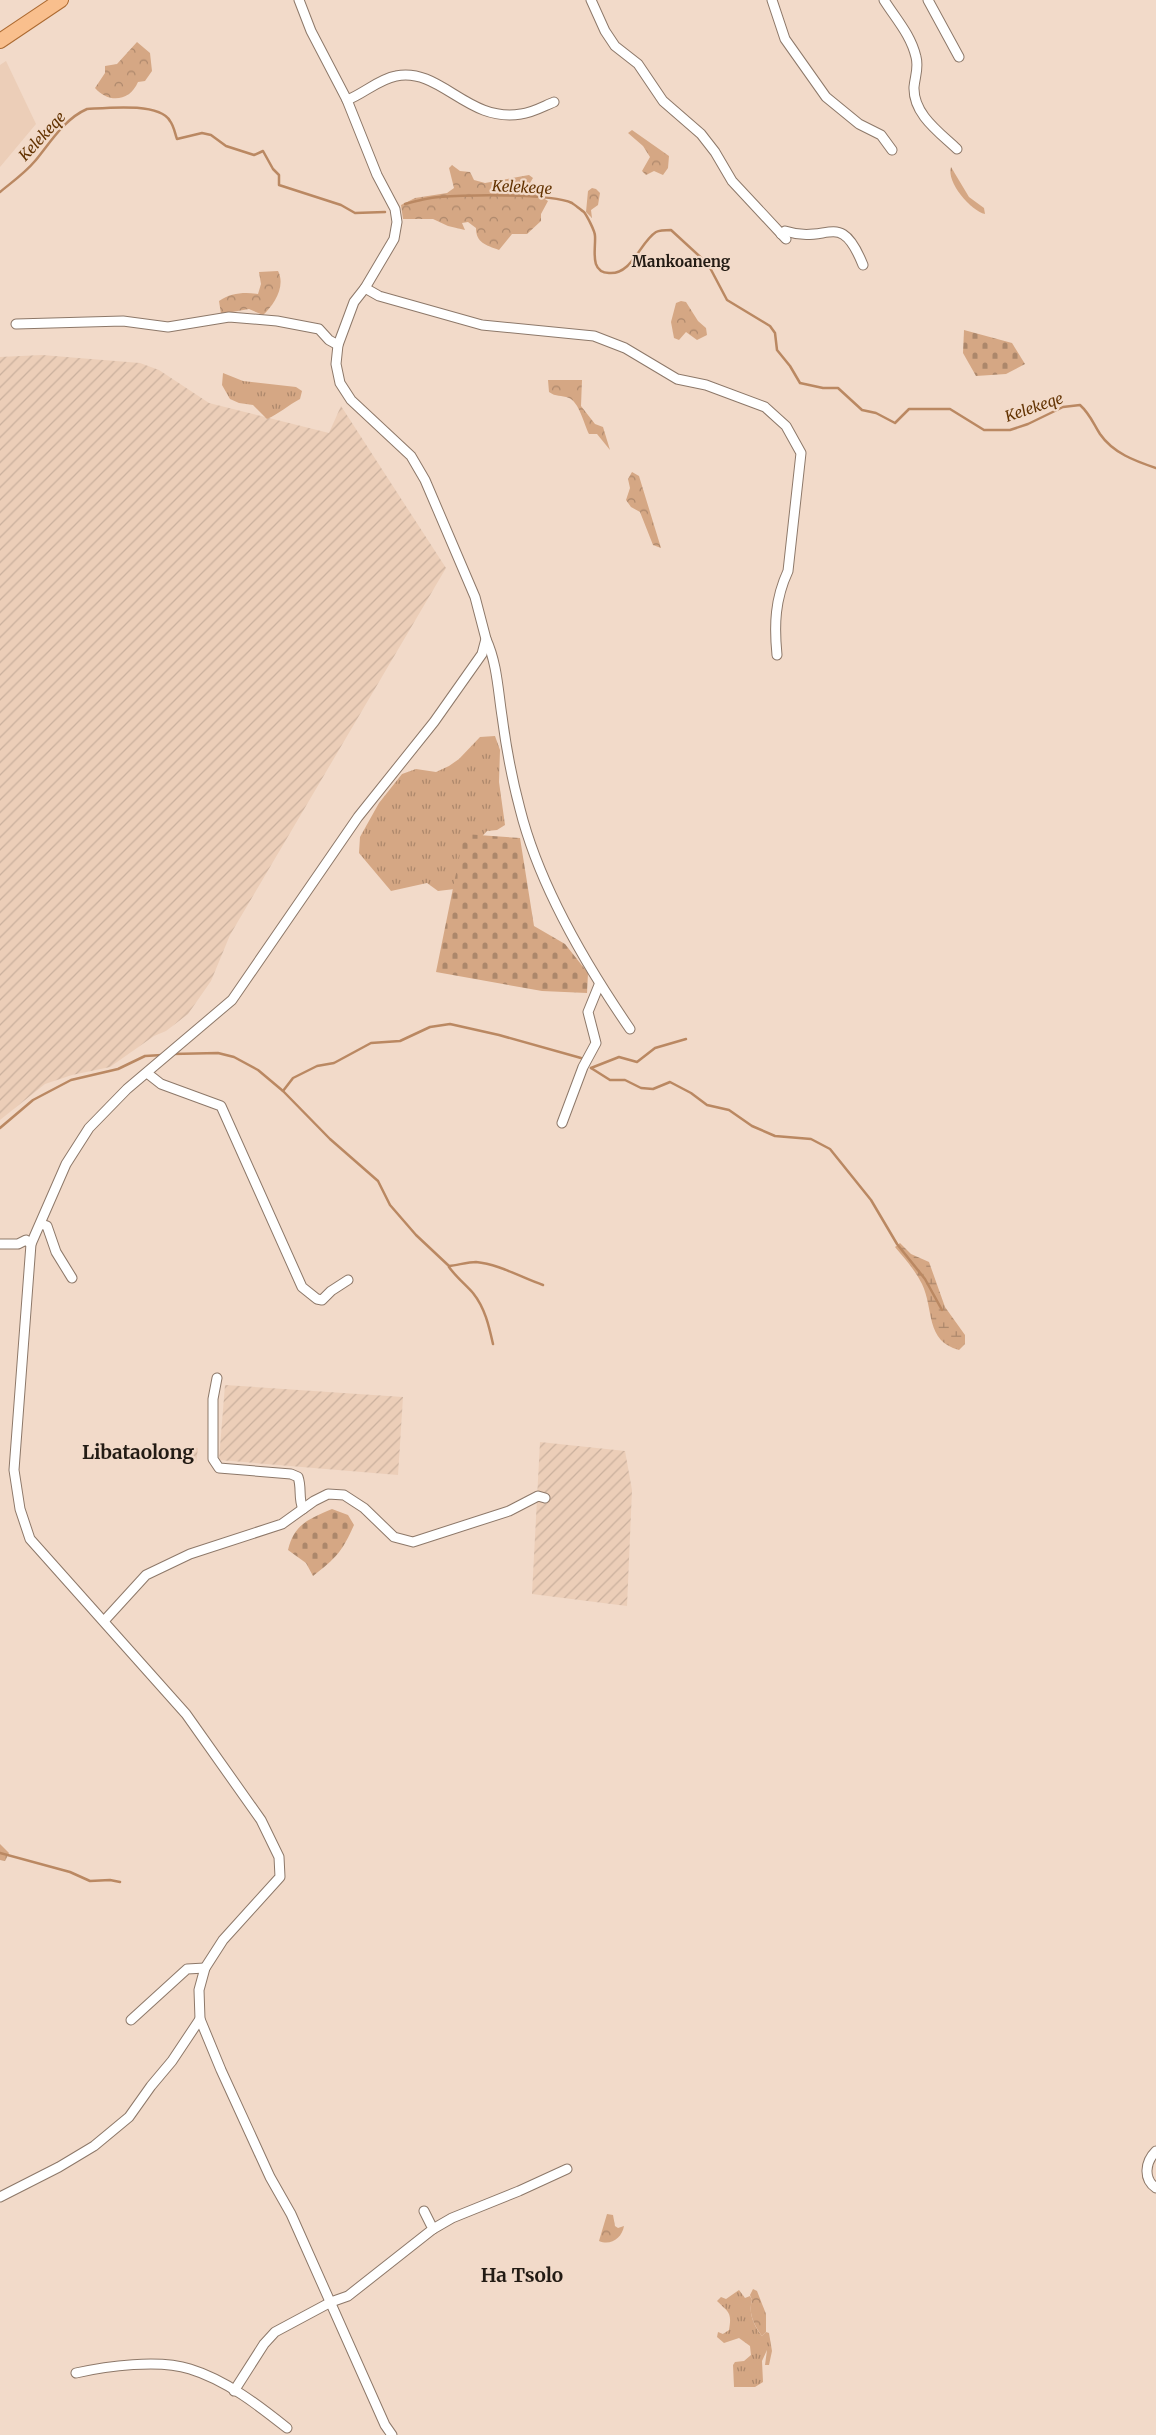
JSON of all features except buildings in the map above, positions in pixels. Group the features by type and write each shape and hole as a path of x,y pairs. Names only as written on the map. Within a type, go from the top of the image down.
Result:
{"main road":[{"path":"0,42 61,0"}],"street":[{"path":"299,0 311,31 348,100 377,175 394,209 397,222 394,239 365,288 354,302 338,345 336,364 340,384 351,400 411,456 425,480 475,597 486,639 493,654 504,730 520,811 562,916 599,984 630,1029"},
{"path":"591,0 605,31 615,46 638,64 663,100 700,134 716,152 732,181 783,237 785,231 810,236 832,231 844,234 855,245 863,265"},
{"path":"772,0 784,39 826,97 859,124 881,135 892,150"},
{"path":"884,0 900,22 916,57 918,74 914,87 922,114 957,149"},
{"path":"928,0 959,56"},
{"path":"348,100 394,76 414,75 432,81 461,100 487,113 522,114 554,102"},
{"path":"365,288 379,296 482,326 594,336 625,348 677,379 706,385 765,406 786,426 801,453 788,571 780,589 776,605 777,655"},
{"path":"16,324 123,321 168,327 229,317 276,321 319,329 329,340 338,345"},
{"path":"392,2435 385,2425 331,2302 221,2070 200,2019 199,1990 205,1968 223,1940 280,1876 279,1857 261,1820 186,1714 30,1539 20,1509 14,1470 30,1244 41,1224 66,1164 89,1128 147,1073 232,1000 358,818 434,722 482,654 486,639"},
{"path":"562,1123 583,1067 596,1043 588,1012 599,984"},
{"path":"147,1073 161,1084 221,1106 302,1287 317,1299 322,1300 331,1291 348,1280"},
{"path":"41,1224 48,1226 56,1252 72,1278"},
{"path":"0,1244 18,1244 26,1240 30,1244"},
{"path":"217,1378 213,1399 213,1459 219,1468 291,1474 298,1477 301,1485 300,1495 303,1509"},
{"path":"104,1621 146,1575 190,1554 282,1524 328,1494 344,1495 364,1508 394,1537 413,1542 509,1512 538,1496 545,1498"},
{"path":"131,2020 187,1969 205,1968"},
{"path":"0,2197 60,2167 94,2146 129,2117 151,2086 172,2062 200,2019"},
{"path":"1156,2152 1149,2158 1147,2178 1156,2188"},
{"path":"234,2390 264,2344 275,2332 331,2302 348,2296 433,2229 459,2214 504,2198 567,2169"},
{"path":"424,2211 433,2229"},
{"path":"76,2373 105,2367 183,2367 213,2378 234,2390 252,2401 287,2428"},
{"path":"381,2435 385,2425"}],"shaded area":[{"path":"6,61 36,124 0,167 0,65"},
{"path":"42,355 140,363 159,370 209,403 329,433 341,406 446,568 230,935 211,981 188,1014 166,1031 154,1036 110,1067 72,1075 45,1084 0,1120 0,357"},
{"path":"225,1385 403,1397 398,1475 219,1460"},
{"path":"540,1442 625,1451 632,1490 627,1606 532,1594"},
{"path":"183,1447 198,1448 196,1463 181,1461"}],"green space":[{"path":"137,42 150,53 152,71 145,81 138,82 130,93 119,98 113,98 101,93 95,88 105,73 105,66 117,64"},
{"path":"632,130 669,156 668,168 663,175 654,171 646,175 642,171 650,157 643,146 628,133"},
{"path":"452,165 460,171 470,172 474,180 485,183 529,175 533,178 530,183 535,193 548,201 541,214 541,221 527,234 512,234 499,250 483,243 476,233 476,228 468,222 462,223 465,230 448,226 433,219 403,219 401,205 415,198 447,193 454,188 449,168"},
{"path":"951,167 969,197 984,208 985,214 973,208 961,195 952,180"},
{"path":"592,188 600,193 598,205 591,210 592,218 586,212 588,191"},
{"path":"278,271 281,283 278,295 263,315 249,309 221,314 219,301 228,296 238,294 258,294 261,284 259,272"},
{"path":"686,302 698,321 706,328 707,335 697,340 686,332 679,340 674,338 671,322 676,303"},
{"path":"964,330 1012,343 1025,364 1006,374 976,376 963,353"},
{"path":"223,373 243,381 296,387 302,391 300,399 267,419 253,405 239,403 230,399 222,385"},
{"path":"548,380 582,380 581,406 595,424 603,427 610,450 597,434 589,434 573,400 549,392"},
{"path":"632,472 639,476 661,548 653,545 640,512 631,507 626,500 630,488 628,479"},
{"path":"495,736 500,750 499,782 505,825 497,830 487,831 478,841 463,888 438,891 427,883 391,891 359,853 360,837 379,803 402,774 416,769 436,772 459,759 480,737"},
{"path":"464,834 520,838 534,926 565,944 588,973 587,993 542,991 436,972"},
{"path":"900,1243 911,1254 929,1262 945,1307 965,1335 965,1344 959,1350 948,1346 936,1332 922,1284 913,1269 895,1247"},
{"path":"332,1509 348,1515 354,1525 338,1554 313,1576 306,1563 288,1550 298,1528"},
{"path":"0,1844 9,1853 5,1861 0,1860"},
{"path":"607,2214 613,2215 615,2226 618,2228 624,2226 621,2234 612,2242 599,2241"},
{"path":"753,2289 757,2291 766,2314 766,2332 762,2336 751,2314 752,2300 750,2295"},
{"path":"739,2290 745,2298 750,2296 752,2300 751,2314 754,2324 762,2336 766,2332 769,2333 772,2351 769,2365 765,2365 767,2350 762,2361 763,2382 755,2387 734,2387 733,2365 735,2362 744,2361 751,2355 750,2346 739,2338 724,2343 717,2337 718,2332 723,2334 729,2330 730,2316 717,2301 721,2297 726,2299"}],"waterway":[{"name":"Kelekeqe","path":"0,192 27,170 64,125 79,113 87,109 119,107 144,109 164,115 171,123 177,139 202,133 211,135 226,146 254,155 263,151 273,169 279,175 279,185 341,205 355,213 385,212"},
{"name":"Kelekeqe","path":"405,204 439,197 487,195 528,196 572,203 584,212 594,231 596,264 603,272 609,273 617,272 630,264 650,237 656,232 671,230 708,264 727,300 770,326 775,333 777,350 790,366 800,383 823,388 838,388 862,410 876,413 895,423 909,409 950,409 984,430 1010,430 1028,424 1063,407 1080,405 1089,415 1105,441 1111,446 1132,459 1156,468"},
{"path":"283,1091 293,1078 317,1066 334,1063 371,1043 400,1041 430,1027 450,1024 499,1035 581,1058"},
{"path":"591,1068 619,1057 637,1062 655,1048 686,1039"},
{"path":"172,1054 218,1053 234,1057 258,1070 283,1091 330,1139 378,1181 390,1205 416,1235 449,1266 473,1262 485,1263 543,1285"},
{"path":"0,1128 33,1100 71,1080 118,1069 145,1056 162,1055"},
{"path":"591,1068 610,1080 625,1080 641,1088 653,1089 670,1082 691,1093 707,1105 729,1110 752,1126 775,1136 811,1139 830,1149 871,1200 897,1244 925,1279 942,1310"},
{"path":"449,1267 473,1293 481,1305 493,1344"},
{"path":"0,1853 70,1872 90,1881 110,1880 120,1882"}],"district":[{"name":"Mankoaneng","path":"681,261"},
{"name":"Libataolong","path":"138,1452"},
{"name":"Ha Tsolo","path":"522,2275"}]}
